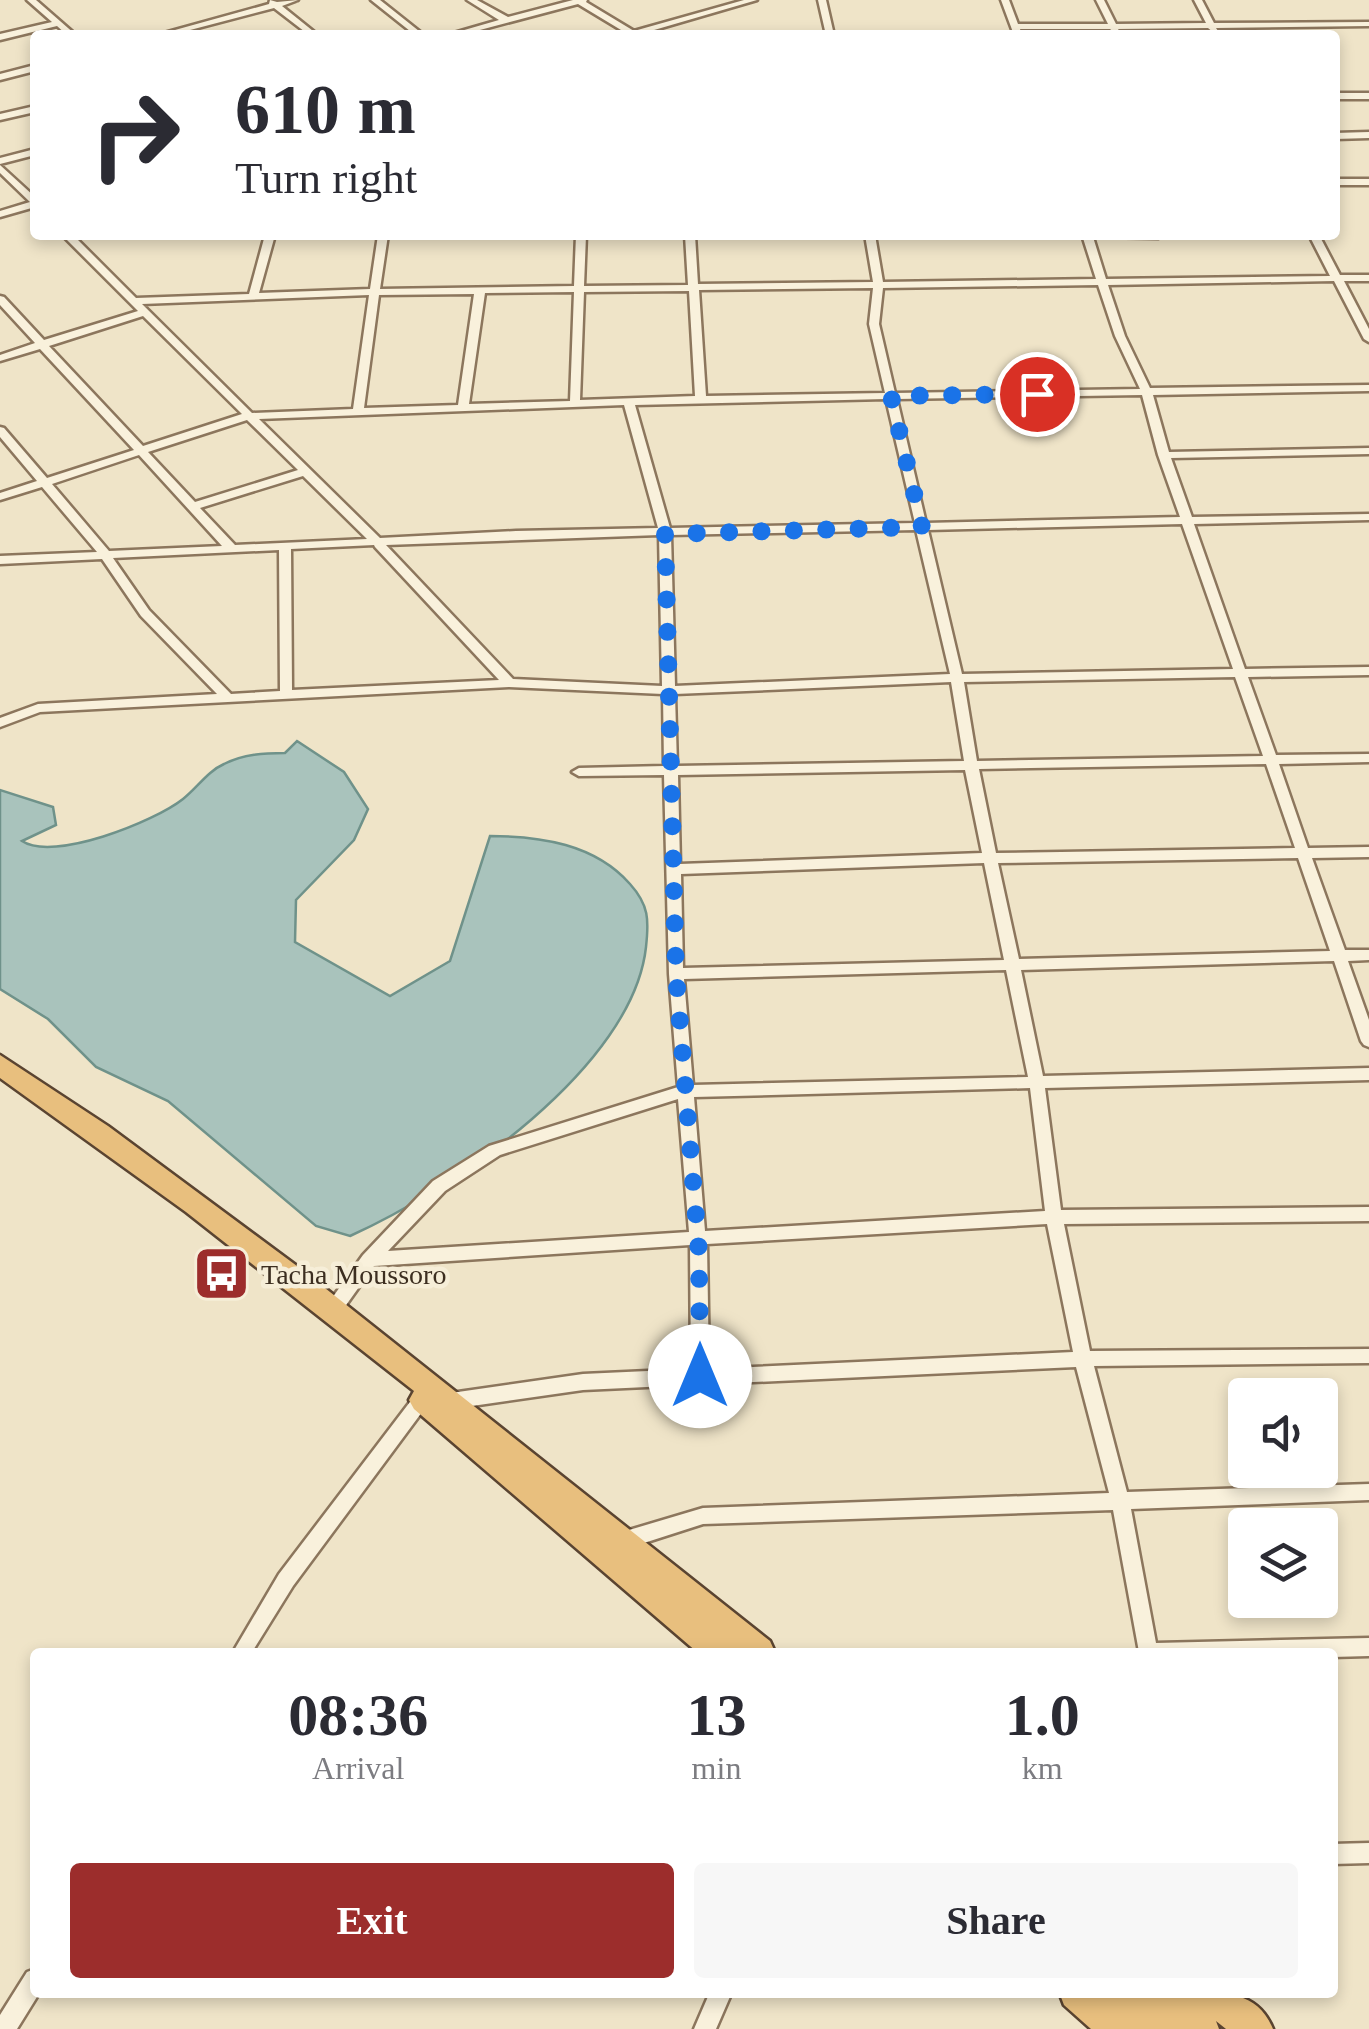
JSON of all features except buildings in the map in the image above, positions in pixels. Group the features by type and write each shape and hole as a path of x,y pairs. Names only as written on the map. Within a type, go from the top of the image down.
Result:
{"highway":[{"path":"0,1065 142,1163 332,1310 437,1400 698,1640"},
{"path":"437,1400 754,1648"},
{"path":"1084,1998 1118,2029"},
{"path":"1129,1998 1163,2029"},
{"path":"1167,1998 1202,2029"},
{"path":"1217,1998 1256,2029"}],"street":[{"path":"31,0 67,30"},
{"path":"191,30 272,2 294,0"},
{"path":"375,0 414,30"},
{"path":"472,0 506,20"},
{"path":"469,30 579,0 625,30"},
{"path":"670,30 753,0"},
{"path":"822,0 829,30"},
{"path":"1005,0 1016,30"},
{"path":"1100,0 1115,30 1369,24"},
{"path":"1198,0 1214,30"},
{"path":"272,2 308,30"},
{"path":"0,37 59,23"},
{"path":"0,77 30,69"},
{"path":"1340,96 1369,96"},
{"path":"0,117 30,109"},
{"path":"1340,136 1369,136"},
{"path":"30,154 0,165 30,198"},
{"path":"1340,182 1369,182"},
{"path":"0,214 30,205"},
{"path":"72,240 379,544 509,682"},
{"path":"254,294 269,240"},
{"path":"358,408 382,240"},
{"path":"574,402 581,240"},
{"path":"690,240 701,398"},
{"path":"871,240 878,286 874,324 958,678 971,766 1037,1082 1054,1217 1151,1648"},
{"path":"1089,240 1307,853 1369,1041"},
{"path":"1316,240 1368,334"},
{"path":"133,302 254,294 1369,278"},
{"path":"463,406 480,290"},
{"path":"0,300 232,549"},
{"path":"0,358 144,312"},
{"path":"0,497 247,416 358,408 701,398 1369,388"},
{"path":"628,400 665,534 676,974 696,1235 700,1376"},
{"path":"0,430 104,553 145,613 226,696"},
{"path":"1164,455 1369,451"},
{"path":"193,506 303,472"},
{"path":"0,560 516,535 1369,517"},
{"path":"285,547 286,693"},
{"path":"0,723 38,708 509,682 670,690 958,678 1369,672"},
{"path":"580,772 1369,758"},
{"path":"674,869 990,858 1369,852"},
{"path":"676,974 1369,955"},
{"path":"332,1310 369,1260 439,1186 495,1150 684,1091 1369,1074"},
{"path":"369,1260 696,1235 1054,1217 1369,1214"},
{"path":"244,1648 286,1580 437,1400 583,1382 700,1376 1084,1359 1369,1356"},
{"path":"619,1542 703,1516 1369,1492"},
{"path":"1326,1648 1369,1647"},
{"path":"1338,1854 1369,1853"},
{"path":"4,2029 30,1988"},
{"path":"705,2029 718,1998"}],"water":[{"path":"297,741 344,772 368,809 354,840 296,900 295,942 390,996 450,961 490,836 547,841 584,851 616,870 630,884 644,906 647,921 646,947 634,992 609,1036 574,1079 485,1156 438,1188 350,1236 316,1226 168,1101 96,1067 48,1019 0,989 0,790 53,807 56,825 22,841 56,847 103,836 150,818 188,795 224,764 254,755 285,753"}],"place":[{"name":"Tacha Moussoro","path":"222,1274"}],"route":[{"path":"700,1376 699,1253 676,974 665,534 922,527 891,396 1037,394"}]}
